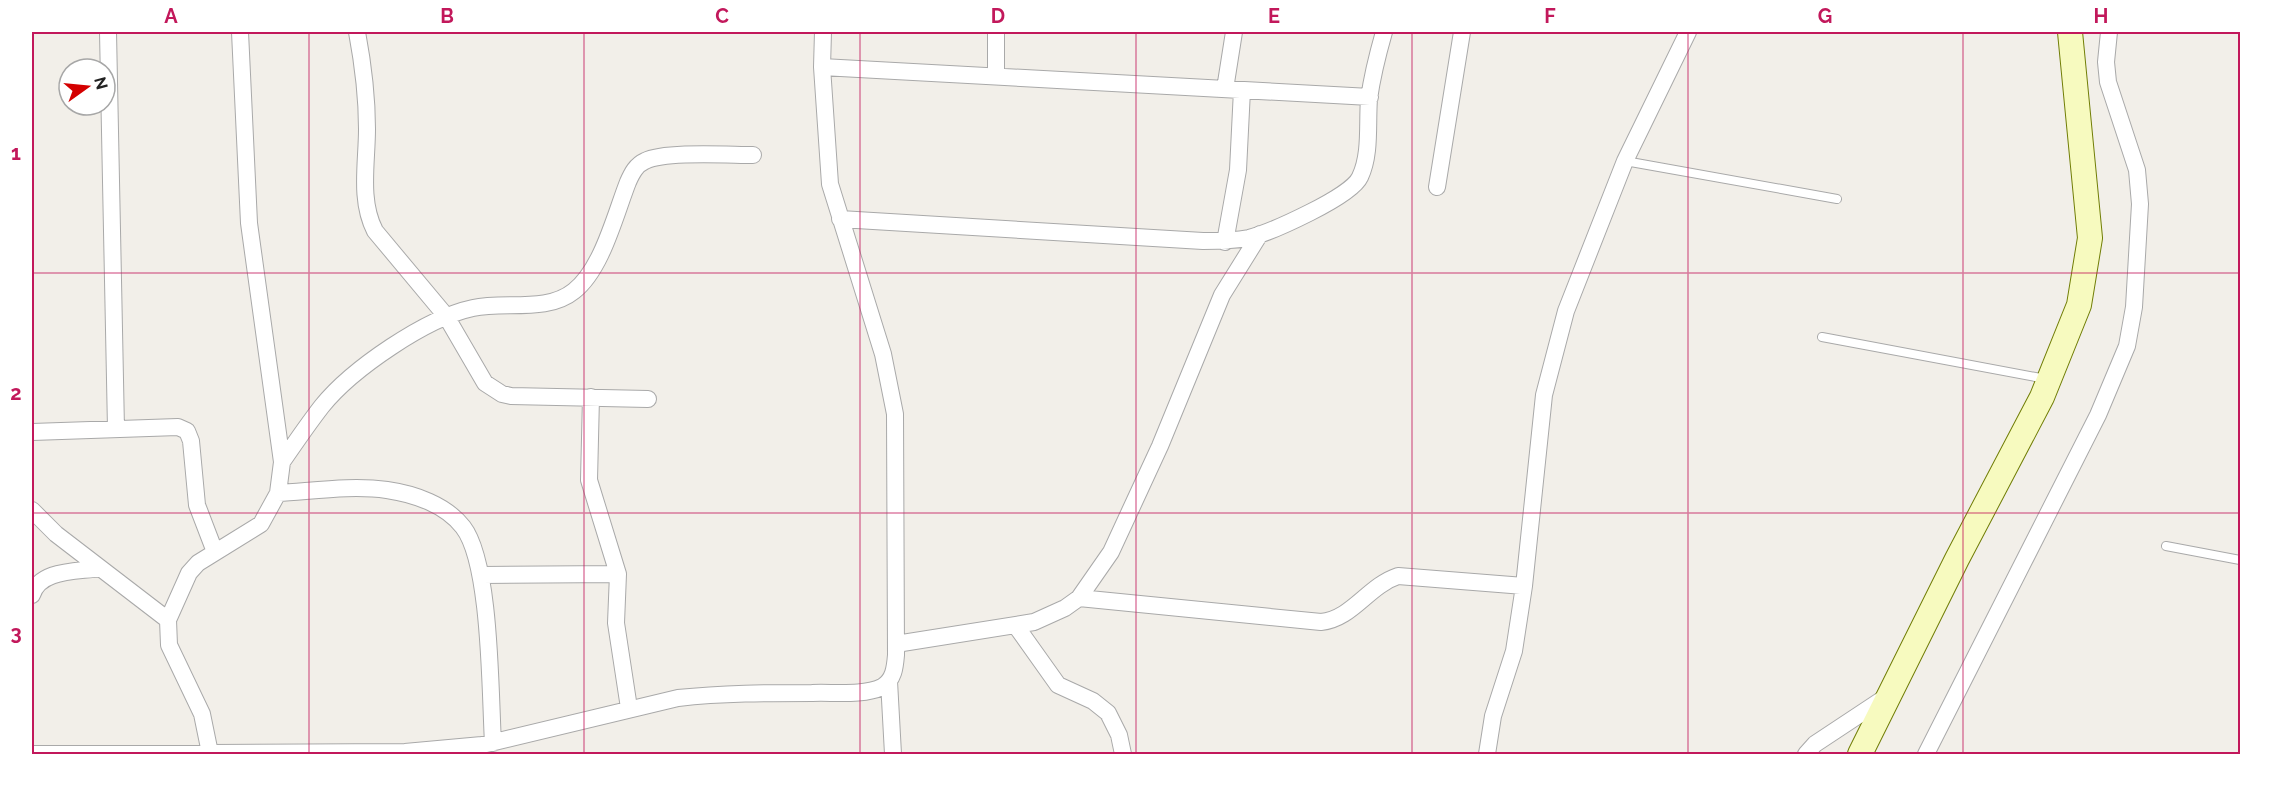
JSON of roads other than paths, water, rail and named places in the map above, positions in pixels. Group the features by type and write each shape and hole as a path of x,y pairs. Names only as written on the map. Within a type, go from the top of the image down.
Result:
{"main road":[{"path":"1860,754 1887,696 2049,380 2079,305 2090,238 2070,32"}],"street":[{"path":"108,32 116,429"},
{"path":"210,753 202,714 169,645 168,620 189,573 198,562 261,524 278,493 282,462 262,331 249,223 240,32"},
{"path":"357,32 365,91 366,197 369,221 446,316 478,373 493,389 511,396 648,399"},
{"path":"823,32 822,67 830,184 892,389 895,414 896,644 894,671 889,681 893,754"},
{"path":"996,32 996,76"},
{"path":"1226,242 1238,170 1233,89 1234,32"},
{"path":"840,219 1226,242 1260,234 1336,198 1360,179 1366,152 1370,97 1384,32"},
{"path":"1437,187 1462,32"},
{"path":"1487,754 1493,716 1514,651 1524,586 1544,395 1566,311 1625,161 1688,32"},
{"path":"1926,754 2098,415 2127,346 2134,307 2140,195 2137,170 2108,82 2106,62 2109,32"},
{"path":"822,67 1370,97"},
{"path":"282,462 323,405 344,385 403,340 446,316 502,303 553,302 574,291 592,272 628,182 635,168 643,162 659,157 753,155"},
{"path":"896,644 1016,626 1050,616 1079,598 1111,552 1160,446 1222,295 1260,234"},
{"path":"591,397 589,480 618,574 616,623 629,708"},
{"path":"32,432 178,427 187,431 191,441 197,505 215,552"},
{"path":"278,493 386,489 409,494 438,506 459,523 473,546 482,575 486,747"},
{"path":"32,510 56,534 168,620"},
{"path":"32,595 39,581 48,577 100,568"},
{"path":"482,575 618,574"},
{"path":"1079,598 1321,622 1341,616 1379,584 1398,576 1524,586"},
{"path":"1016,626 1058,685 1093,701 1108,713 1119,735 1123,754"},
{"path":"32,754 405,752 486,747 629,708 710,695 873,689 889,681"},
{"path":"1806,754 1815,744 1887,696"}],"lane":[{"path":"1625,161 1837,199"},
{"path":"1822,337 2049,380"},
{"path":"2166,546 2241,560"}]}
